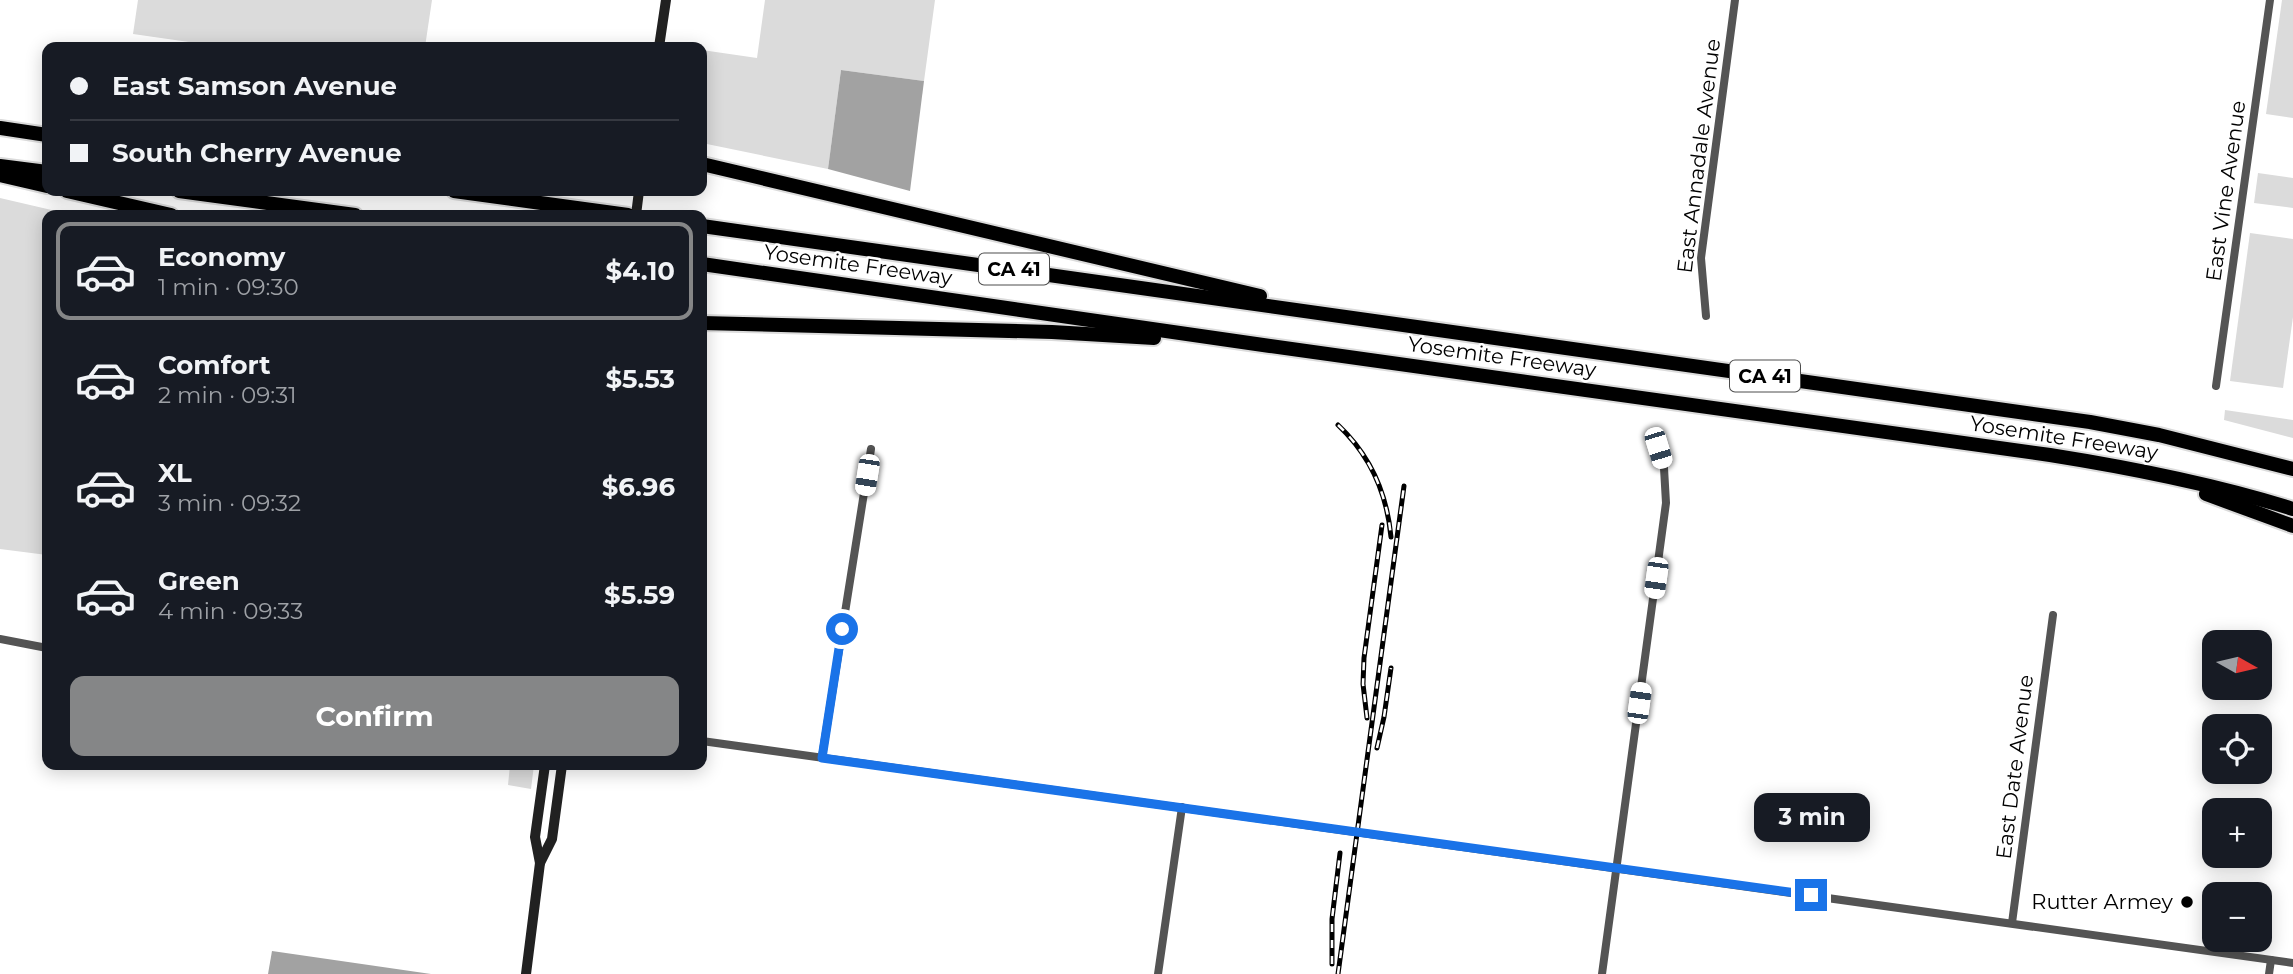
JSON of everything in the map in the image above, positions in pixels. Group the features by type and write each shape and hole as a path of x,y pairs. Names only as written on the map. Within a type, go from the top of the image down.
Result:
{"highway":[{"path":"0,126 42,128"},
{"path":"0,126 42,134"},
{"path":"707,165 1211,283 1325,313"},
{"path":"0,166 42,171"},
{"path":"0,175 42,185"},
{"path":"89,196 150,210"},
{"path":"216,196 318,210"},
{"path":"491,196 593,210"},
{"name":"Yosemite Freeway","path":"707,227 2090,422 2159,435 2290,468"},
{"name":"Yosemite Freeway","path":"707,265 2050,455 2202,484 2293,509"},
{"path":"707,323 1052,332 1270,346"},
{"path":"2149,473 2293,526"}],"street":[{"path":"660,42 666,0"},
{"name":"East Annadale Avenue","path":"1706,316 1701,258 1735,0"},
{"name":"East Vine Avenue","path":"2216,386 2270,0"},
{"path":"1602,974 1666,503 1664,468 1658,448"},
{"path":"822,758 871,449"},
{"name":"East Date Avenue","path":"2012,923 2053,615"},
{"path":"0,639 42,647"},
{"path":"707,742 2293,963"},
{"path":"526,974 540,863 535,838 544,770"},
{"path":"540,863 552,839 561,770"},
{"path":"1158,974 1182,807"},
{"path":"2269,974 2271,960"}],"shaded area":[{"path":"138,0 432,0 426,42 189,42 133,34"},
{"path":"765,0 935,0 924,81 841,70 828,169 707,144 707,51 757,58"},
{"path":"2282,0 2293,0 2293,118 2266,114"},
{"path":"841,70 924,81 910,191 828,169"},
{"path":"2258,173 2293,178 2293,208 2254,203"},
{"path":"0,198 52,210 42,210 42,554 0,549"},
{"path":"2250,233 2293,239 2293,317 2283,388 2230,381"},
{"path":"2225,410 2293,420 2293,438 2224,420"},
{"path":"510,770 533,770 531,789 508,785"},
{"path":"272,951 431,974 268,974"}],"railway":[{"path":"1338,425 1359,449 1375,476 1386,506 1391,537"},
{"path":"1338,974 1404,486"},
{"path":"1367,718 1363,684 1364,658 1382,525"},
{"path":"1377,748 1391,668"},
{"path":"1332,964 1332,919 1340,853"}],"place":[{"name":"Rutter Armey","path":"2187,902"}],"route":[{"path":"842,629 822,758 1811,895"}]}
